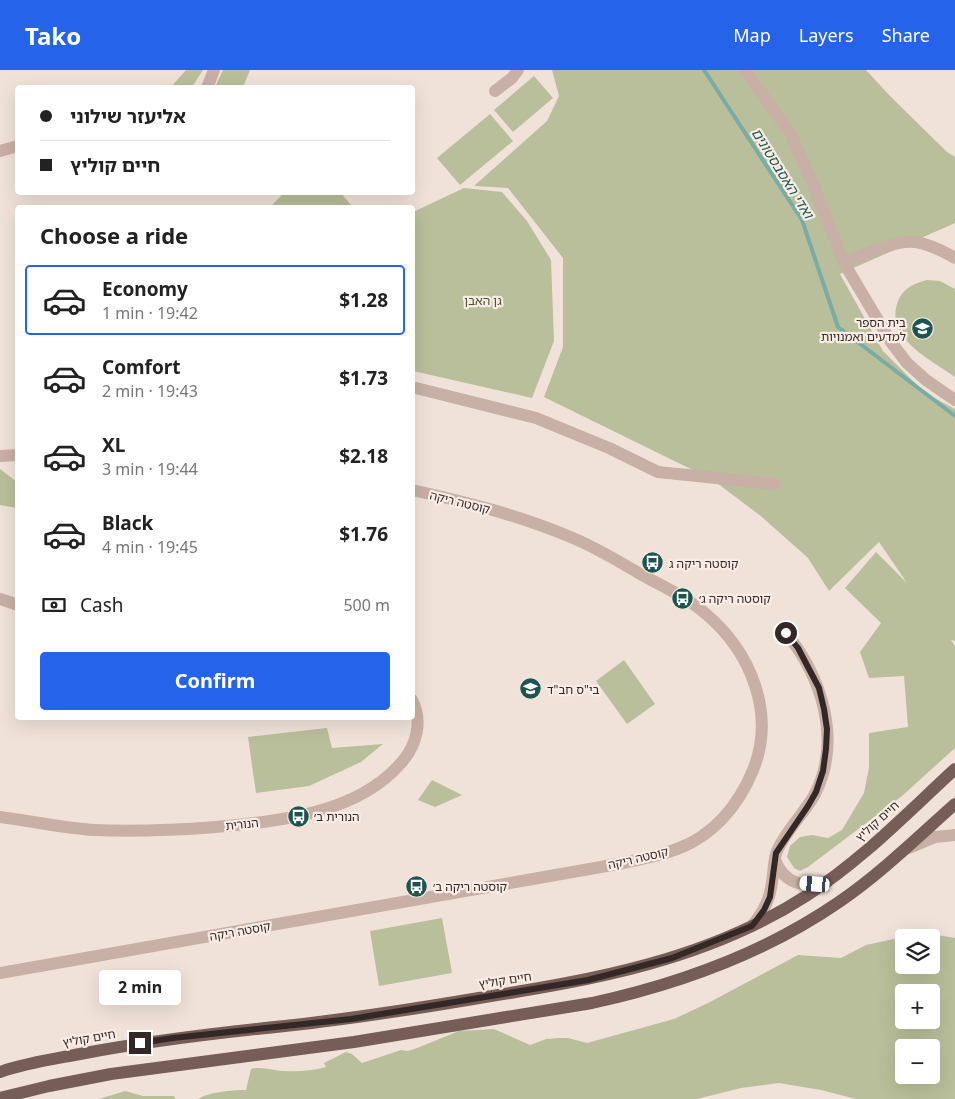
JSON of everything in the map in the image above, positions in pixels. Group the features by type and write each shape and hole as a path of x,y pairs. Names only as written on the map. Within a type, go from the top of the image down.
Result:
{"main road":[{"name":"חיים קוליץ","path":"0,1072 46,1060 173,1038 351,1019 588,980 672,958 752,926 827,882 850,864 955,769"},
{"path":"0,1098 111,1074 354,1042 544,1011 621,997 680,980 740,956 792,932 841,901 955,804"}],"street":[{"path":"208,85 214,70"},
{"path":"495,91 512,78 518,70"},
{"path":"745,70 790,133 812,182 844,263 890,342 907,363 926,380 955,400"},
{"path":"0,151 15,147"},
{"path":"844,263 895,245 914,242 936,248 955,258"},
{"path":"415,388 536,418 658,472 775,484"},
{"path":"0,456 15,456"},
{"name":"קוסטה ריקה","path":"0,973 660,855 678,849 705,834 736,804 746,787 757,761 762,737 761,710 757,691 744,658 718,625 705,613 670,590 569,536 481,506 415,491"},
{"path":"0,599 15,604"},
{"path":"752,926 764,910 770,897 776,853 808,806 816,792 823,771 827,729 819,688 798,648 786,633"},
{"name":"הנורית","path":"0,817 93,830 132,830 185,829 246,824 305,815 360,795 378,785 390,775 410,751 415,739 418,725 418,711 415,706"},
{"path":"902,851 935,837 955,835"},
{"path":"775,860 779,871 784,877 793,882 815,884 827,882"}],"green space":[{"path":"186,70 203,70 193,85 173,85"},
{"path":"223,70 250,70 244,85 216,85"},
{"path":"552,70 866,70 947,152 955,157 955,223 840,274 883,351 925,393 955,409 955,641 951,640 955,646 955,748 902,796 808,867 800,871 794,868 787,857 790,846 800,837 812,835 828,838 842,830 864,793 869,768 869,733 908,727 904,676 869,678 860,652 881,623 845,588 876,552 907,583 879,542 829,591 808,558 762,517 713,480 544,397 563,347 563,258 508,188 474,186 547,121 559,96"},
{"path":"534,76 553,98 513,132 494,110"},
{"path":"490,114 513,141 460,185 437,158"},
{"name":"גן האבן","path":"464,188 502,192 527,221 551,260 554,341 532,398 415,371 415,211"},
{"path":"282,195 343,195 351,205 272,205"},
{"path":"927,280 940,281 955,289 955,377 922,355 903,337 897,326 895,314 900,296 910,287"},
{"path":"0,469 15,480 15,508 0,505"},
{"path":"624,660 655,704 627,724 596,681"},
{"path":"327,728 332,748 383,744 361,762 309,786 256,793 248,737"},
{"path":"432,780 462,795 435,807 418,800"},
{"path":"442,918 452,973 379,986 370,931"},
{"path":"940,936 955,938 955,1099 856,1099 821,1090 779,1083 741,1088 697,1099 198,1099 214,1093 246,1090 251,1069 304,1071 326,1067 324,1063 346,1052 352,1054 362,1063 401,1050 408,1051 459,1031 494,1029 530,1045 546,1039 559,1038 568,1038 587,1043 674,1019 798,955 841,958 866,945 895,939 895,974 940,974"},
{"path":"125,1091 143,1096 174,1096 176,1099 99,1099"}],"waterway":[{"name":"ואדי האסבסטונים","path":"704,70 802,220 838,327 955,416"}],"place":[{"name":"בית הספר למדעים ואמנויות","path":"922,329"},
{"name":"קוסטה ריקה ג","path":"653,563"},
{"name":"קוסטה ריקה ג׳","path":"683,598"},
{"name":"בי\"ס חב\"ד","path":"531,689"},
{"name":"הנורית ב׳","path":"298,816"},
{"name":"קוסטה ריקה ב׳","path":"417,886"}],"route":[{"path":"140,1043 351,1019 588,980 672,958 752,926 764,910 770,897 776,853 816,792 823,771 826,749 827,729 819,688 798,648 786,633"}]}
